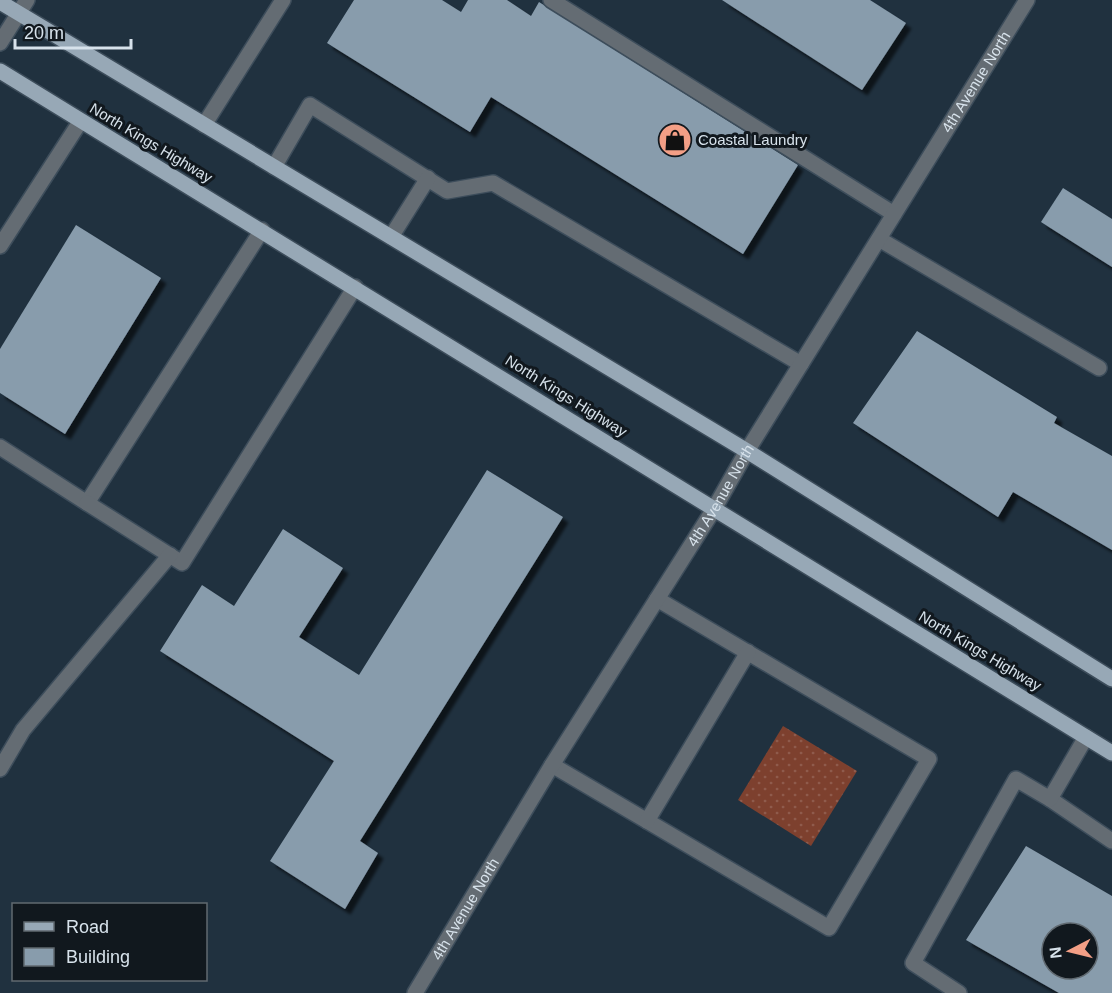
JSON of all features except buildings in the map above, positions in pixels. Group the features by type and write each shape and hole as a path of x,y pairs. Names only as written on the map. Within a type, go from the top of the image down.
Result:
{"main road":[{"path":"0,2 23,7 204,125 747,451 1112,679"},
{"name":"North Kings Highway","path":"0,71 80,122 356,287 1112,753"}],"street":[{"path":"204,125 283,0"},
{"path":"551,0 894,214"},
{"name":"4th Avenue North","path":"415,993 552,765 714,509 747,451 1027,0"},
{"path":"0,43 23,7"},
{"path":"274,167 310,105 447,190 493,183 801,364"},
{"path":"0,246 80,122"},
{"path":"391,237 428,178"},
{"path":"87,503 262,230"},
{"path":"879,239 1099,368"},
{"path":"0,447 182,562 356,287"},
{"path":"0,770 23,730 170,555"},
{"path":"552,765 829,928 929,759 657,599"},
{"path":"647,821 748,652"},
{"path":"1050,799 1086,737"},
{"path":"958,993 913,963 1016,779 1112,841"}],"shaded area":[{"path":"783,726 857,771 811,846 738,800"}],"place":[{"name":"Coastal Laundry","path":"675,140"}]}
